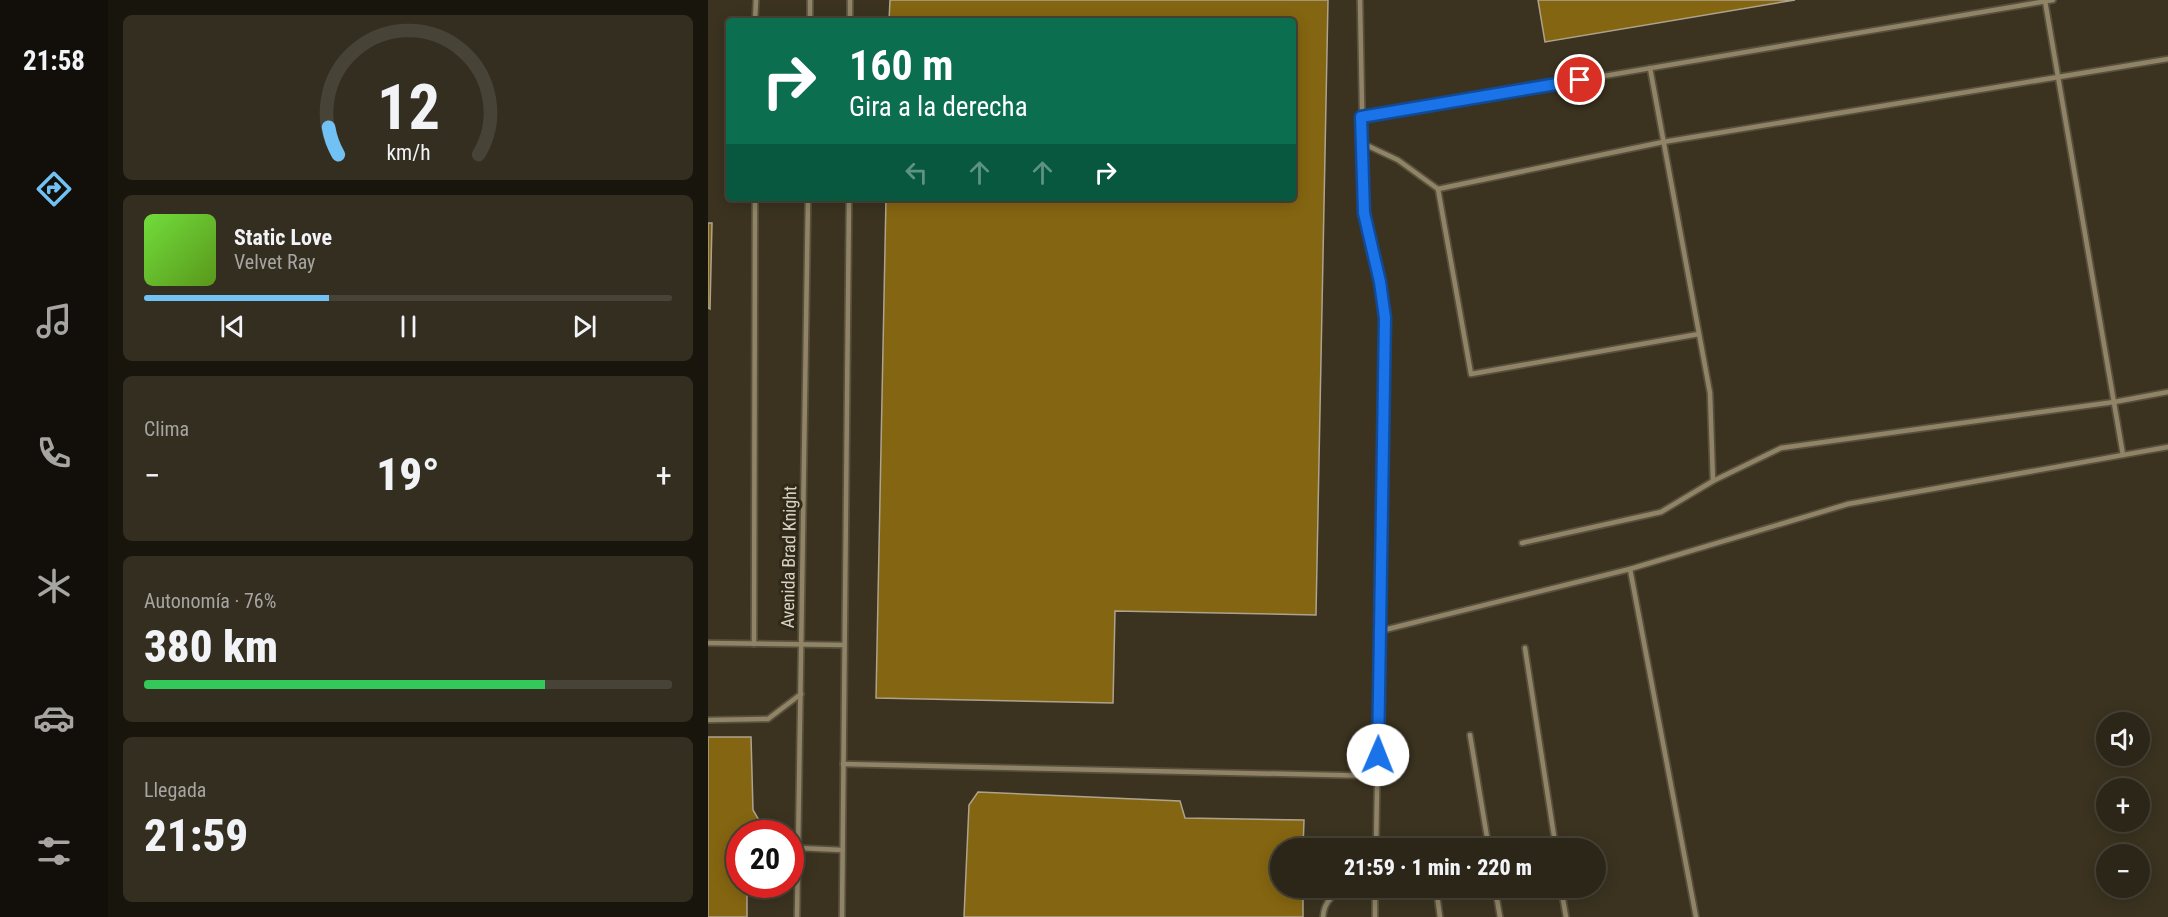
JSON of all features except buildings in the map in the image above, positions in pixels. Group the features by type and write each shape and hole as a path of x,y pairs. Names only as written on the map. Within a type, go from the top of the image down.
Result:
{"lane":[{"path":"755,18 756,0"},
{"path":"810,0 810,18"},
{"path":"850,0 850,18"},
{"path":"1360,0 1364,213 1380,282 1385,318 1376,838"},
{"path":"1361,117 2053,0"},
{"path":"2045,1 2123,455"},
{"path":"1438,189 1663,142 2168,59"},
{"path":"1650,68 1710,393 1713,481"},
{"path":"1362,143 1398,160 1438,189 1471,374 1699,334"},
{"path":"754,644 755,201"},
{"name":"Avenida Brad Knight","path":"799,820 807,201"},
{"path":"842,917 849,201"},
{"path":"1522,543 1661,512 1713,481 1781,448 2114,402 2168,392"},
{"path":"1380,631 1630,569 1848,504 2168,447"},
{"path":"1630,569 1696,917"},
{"path":"708,643 844,645"},
{"path":"1525,648 1554,838"},
{"path":"708,720 768,719 801,694"},
{"path":"1470,735 1487,838"},
{"path":"843,764 1377,776"},
{"path":"804,848 842,850"},
{"name":"Avenida Brad Knight","path":"797,898 797,917"},
{"path":"1323,917 1324,909 1331,898"},
{"path":"1375,898 1375,917"},
{"path":"1437,898 1440,917"},
{"path":"1497,898 1500,917"},
{"path":"1563,898 1566,917"}],"route":[{"path":"1378,755 1385,318 1380,282 1364,213 1361,117 1580,80"}]}
